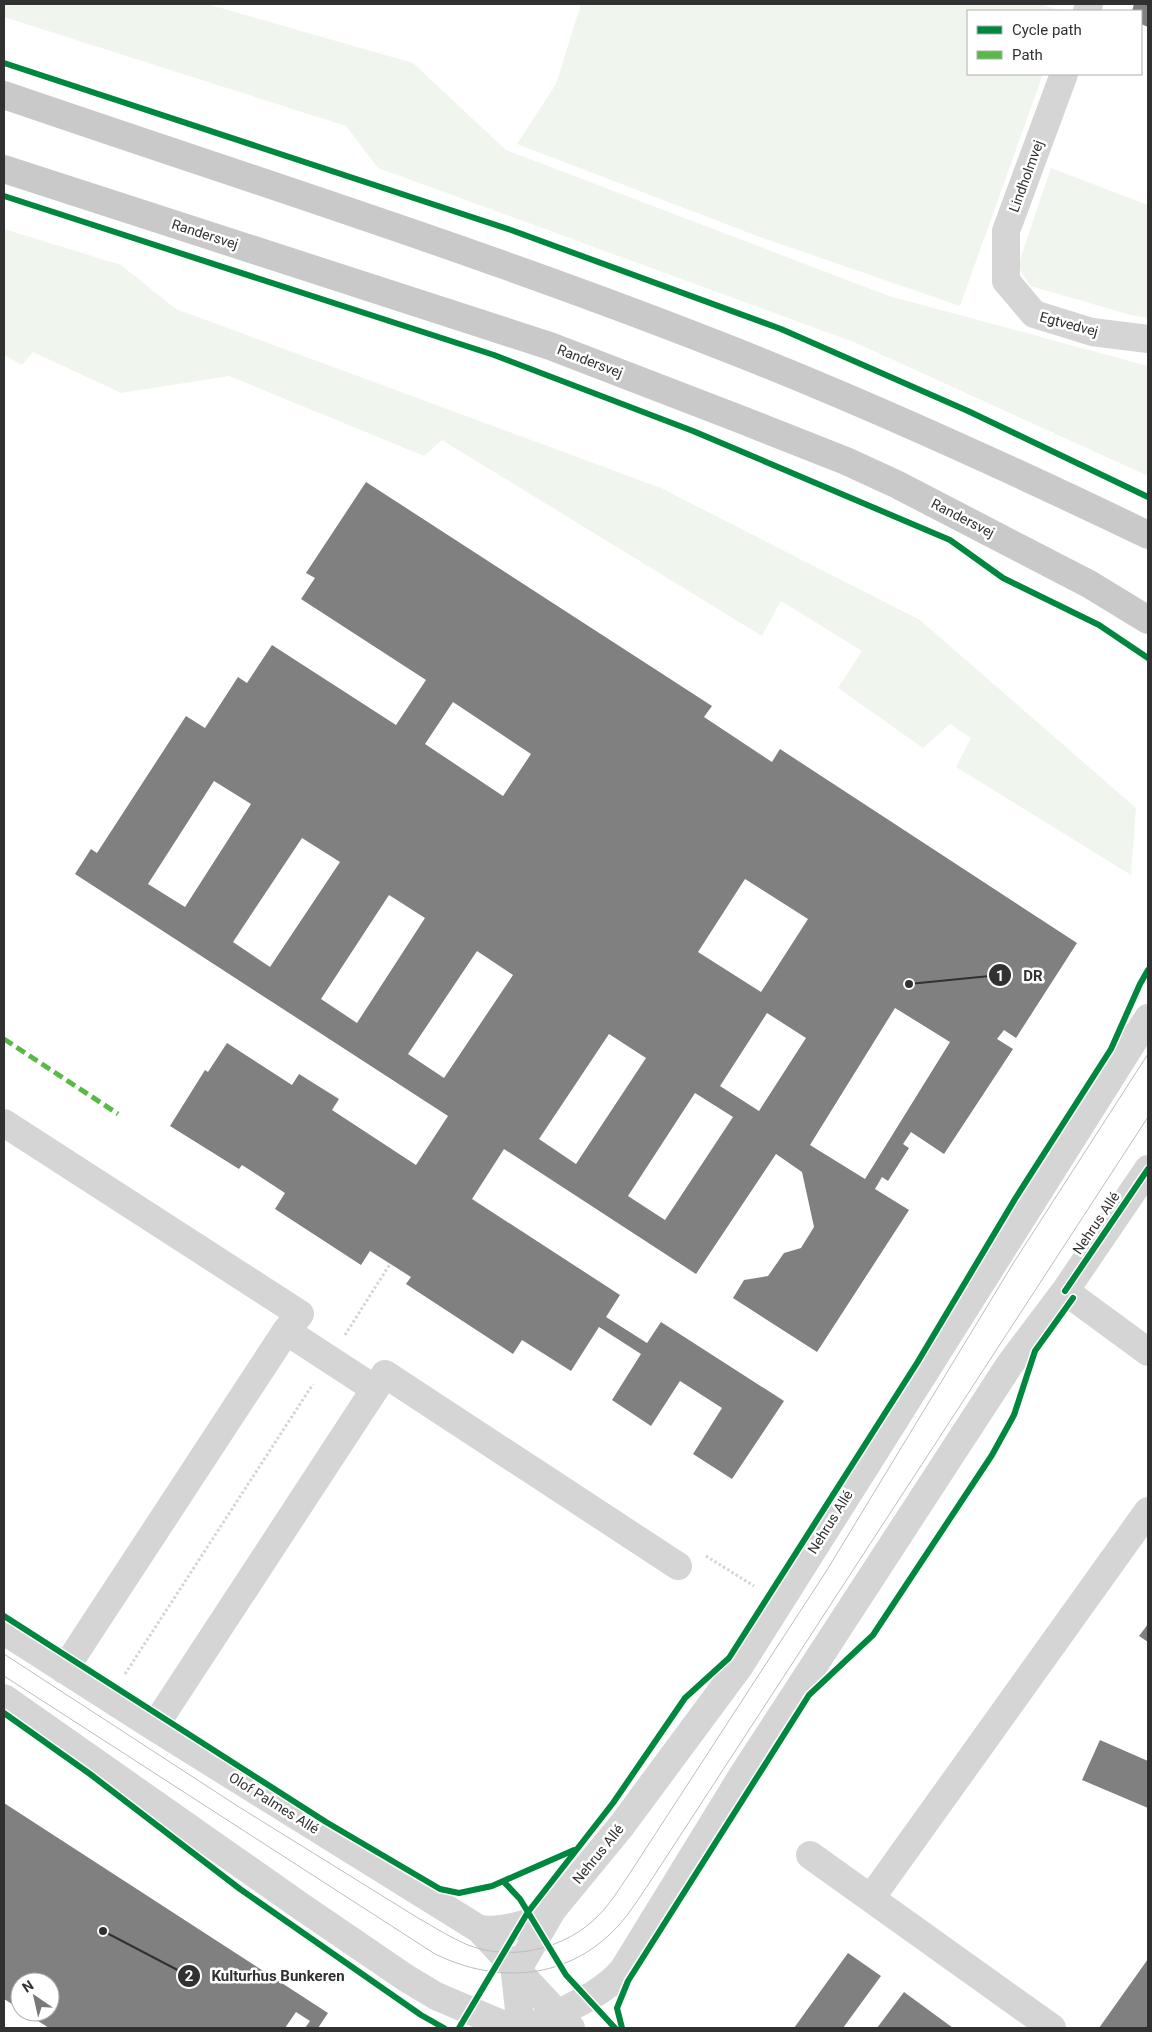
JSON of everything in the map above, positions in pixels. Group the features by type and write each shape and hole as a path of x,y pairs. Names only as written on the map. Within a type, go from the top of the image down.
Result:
{"main road":[{"path":"4,95 567,288 749,357 988,458 1148,535"},
{"name":"Randersvej","path":"4,169 550,346 737,418 846,461 896,484 1089,584 1148,620"}],"street":[{"name":"Lindholmvej","path":"1006,281 1006,231 1064,75"},
{"name":"Egtvedvej","path":"1006,281 1034,314 1092,332 1148,339"},
{"name":"Nehrus Allé","path":"553,1909 622,1825 739,1666 1148,1018"},
{"path":"4,1123 300,1314 286,1331 64,1670"},
{"name":"Nehrus Allé","path":"530,2028 564,2020 613,1981 623,1970 742,1776 1010,1364 1065,1291 1148,1169"},
{"path":"1065,1291 1148,1352"},
{"path":"286,1331 375,1389"},
{"path":"154,1728 385,1374 678,1566"},
{"path":"871,1898 1148,1511"},
{"name":"Olof Palmes Allé","path":"4,1631 154,1728 479,1929 564,2020"},
{"path":"4,1698 406,1978 436,1996 511,2028"},
{"path":"810,1855 1052,2028"},
{"path":"479,1929 491,1931 519,1926 553,1909"},
{"path":"521,2028 515,1974 553,1909"}],"path":[{"path":"121,1681 390,1264"},
{"path":"678,1566 692,1546 779,1603"}],"shaded area":[{"path":"4,4 207,4 413,63 506,150 889,296 1148,366 1148,476 856,343 378,168 346,126 4,17"},
{"path":"581,4 1040,4 1059,10 967,10 967,75 1043,75 960,306 757,236 517,144 556,84"},
{"path":"1051,168 1148,205 1148,318 1131,315 1030,286 1018,266"},
{"path":"4,229 121,265 176,309 661,488 920,620 1136,808 1131,875 956,767 971,738 950,724 923,748 838,688 862,651 781,601 762,636 442,440 424,456 229,376 121,393 33,352 22,365 4,355"}],"building":[{"path":"1134,4 1148,4 1148,27 1142,24 1142,10 1132,10"},
{"path":"366,482 712,706 704,717 772,762 780,749 1077,943 1016,1038 1004,1030 997,1039 1013,1049 944,1154 911,1132 903,1144 909,1148 888,1181 882,1177 875,1189 909,1210 817,1352 733,1298 744,1280 768,1276 784,1253 801,1248 814,1227 802,1172 776,1154 696,1274 504,1149 472,1199 620,1295 606,1317 647,1343 661,1322 784,1401 732,1479 693,1454 722,1408 680,1381 651,1426 612,1400 641,1354 599,1327 571,1371 522,1340 513,1354 406,1284 411,1277 370,1251 361,1265 275,1209 285,1193 242,1165 239,1169 170,1126 205,1070 208,1072 227,1043 292,1085 299,1074 339,1099 332,1110 416,1165 448,1116 75,874 91,849 97,853 186,716 205,728 238,677 247,683 272,645 396,725 426,680 301,599 315,578 306,573","holes":["453,702 531,754 503,796 425,744","214,781 251,804 185,907 148,884","302,838 340,862 270,967 233,942","745,879 808,919 761,992 698,952","389,895 425,918 357,1023 321,999","477,951 513,975 444,1078 408,1054","895,1008 950,1042 865,1179 810,1145","767,1013 806,1038 759,1111 720,1086","609,1034 646,1058 576,1164 539,1139","695,1093 733,1117 665,1220 628,1196"]},
{"path":"1148,1624 1148,1642 1139,1636"},
{"path":"1100,1740 1148,1761 1148,1808 1082,1780"},
{"path":"4,1803 328,2013 318,2028 305,2028 310,2021 296,2012 285,2028 49,2028 40,2022 60,2022 60,1972 10,1972 10,2003 4,1999"},
{"path":"848,1953 881,1976 843,2028 794,2028"},
{"path":"1148,1959 1148,2028 1099,2028"},
{"path":"904,1992 953,2028 877,2028"}],"tram line":[{"path":"4,1654 239,1807 455,1939 485,1950 520,1952 555,1944 571,1936 586,1927 599,1915 628,1876 827,1570 1014,1262 1148,1054"},
{"path":"4,1676 435,1954 459,1964 508,1973 532,1972 556,1967 578,1957 599,1943 619,1925 638,1900 1148,1117"}],"marked path":[{"path":"4,1039 118,1114"}],"cycle path":[{"path":"4,63 511,230 781,329 968,411 1148,497"},
{"path":"4,196 494,355 693,431 950,540 1003,578 1099,625 1148,658"},
{"path":"459,2028 528,1912 613,1803 685,1698 729,1658 917,1363 1015,1199 1111,1049 1148,970"},
{"path":"1065,1291 1148,1169"},
{"path":"622,2028 617,2008 628,1981 809,1695 873,1635 992,1455 1014,1415 1035,1351 1073,1298"},
{"path":"4,1616 326,1822 440,1889 459,1893 492,1886 574,1850"},
{"path":"4,1713 90,1774 240,1889 421,2015 444,2028"},
{"path":"504,1882 520,1899 566,1975 615,2028"}],"place":[{"name":"DR","path":"909,984"},
{"name":"Kulturhus Bunkeren","path":"103,1931"}]}
